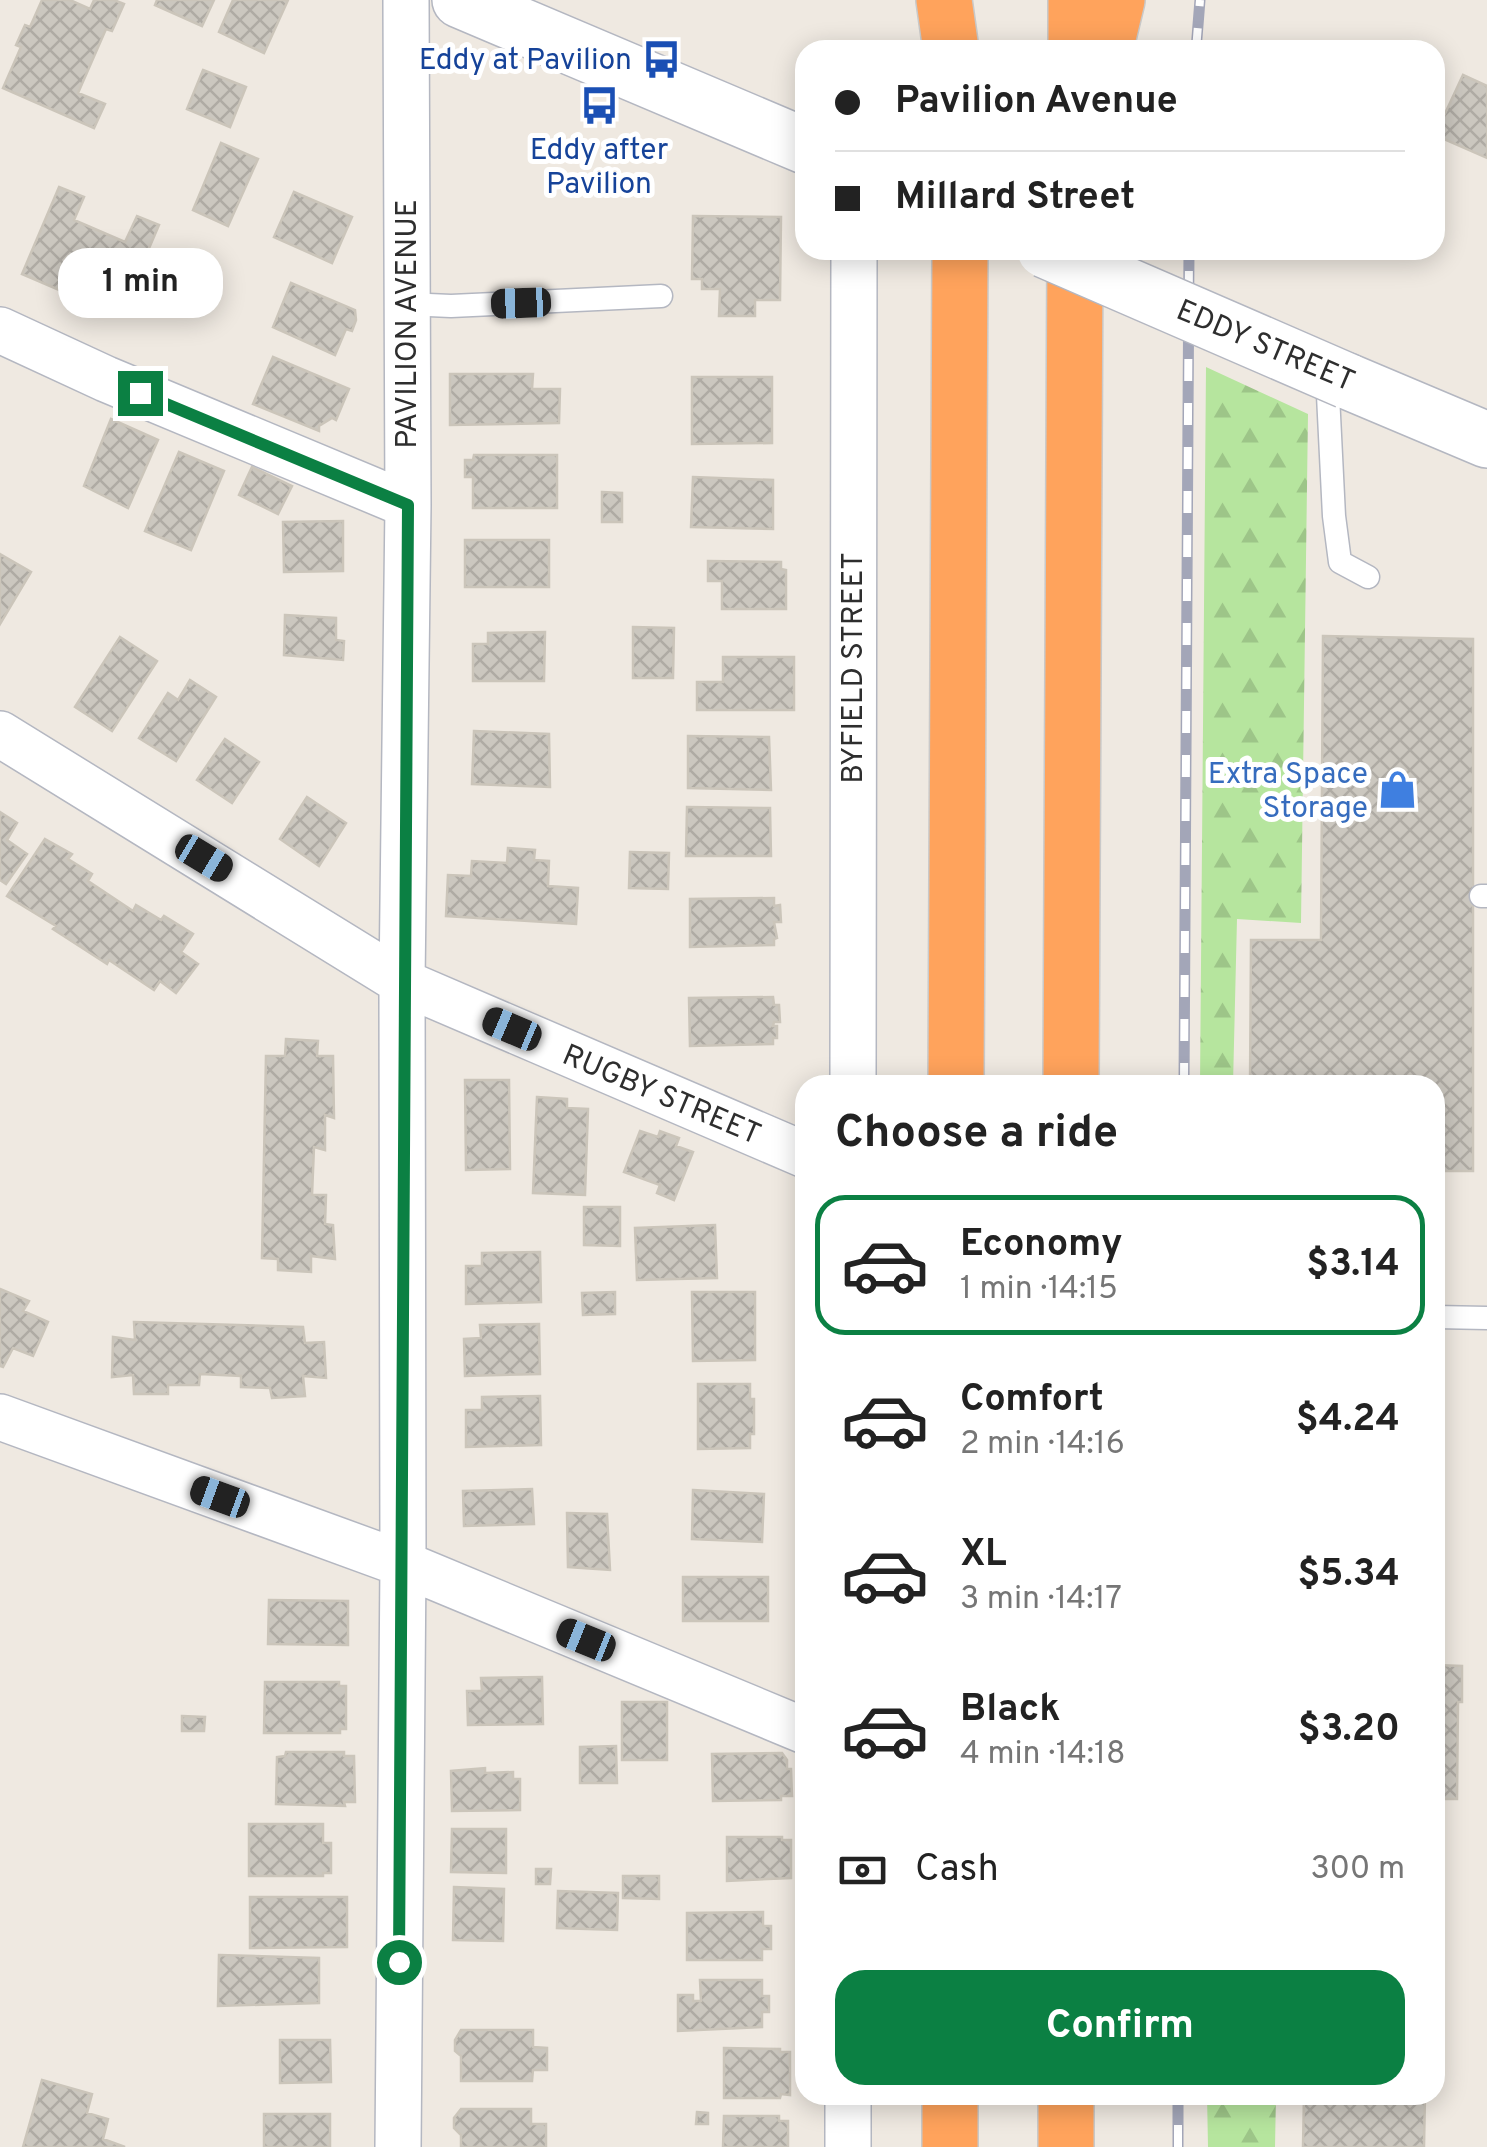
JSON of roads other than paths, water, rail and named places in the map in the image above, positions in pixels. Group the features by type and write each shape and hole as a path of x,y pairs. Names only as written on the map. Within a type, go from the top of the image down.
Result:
{"highway":[{"path":"944,0 950,40"},
{"path":"961,40 962,0"},
{"path":"1076,0 1076,40"},
{"path":"1107,40 1117,0"},
{"path":"956,1075 960,260"},
{"path":"1071,1075 1075,260"},
{"path":"950,2105 950,2147"},
{"path":"1066,2105 1066,2147"}],"main road":[{"path":"460,0 542,17 795,141"},
{"name":"EDDY STREET","path":"1068,260 1487,440"}],"street":[{"name":"PAVILION AVENUE","path":"398,2147 402,982 408,505 406,0"},
{"name":"BYFIELD STREET","path":"852,1075 854,260"},
{"path":"0,330 106,379 408,505"},
{"name":"RUGBY STREET","path":"0,734 402,982 795,1151"},
{"path":"0,1417 403,1564 795,1727"},
{"path":"848,2105 848,2147"}],"lane":[{"path":"406,304 451,306 661,296"},
{"path":"1337,376 1334,516 1340,562 1368,578"},
{"path":"1445,1317 1487,1318"}],"railway":[{"path":"1197,40 1200,0"},
{"path":"1184,1075 1189,260"},
{"path":"1178,2105 1178,2147"}],"place":[{"name":"Eddy at Pavilion","path":"662,59"},
{"name":"Eddy after Pavilion","path":"599,105"},
{"name":"Extra Space Storage","path":"1398,790"}]}
